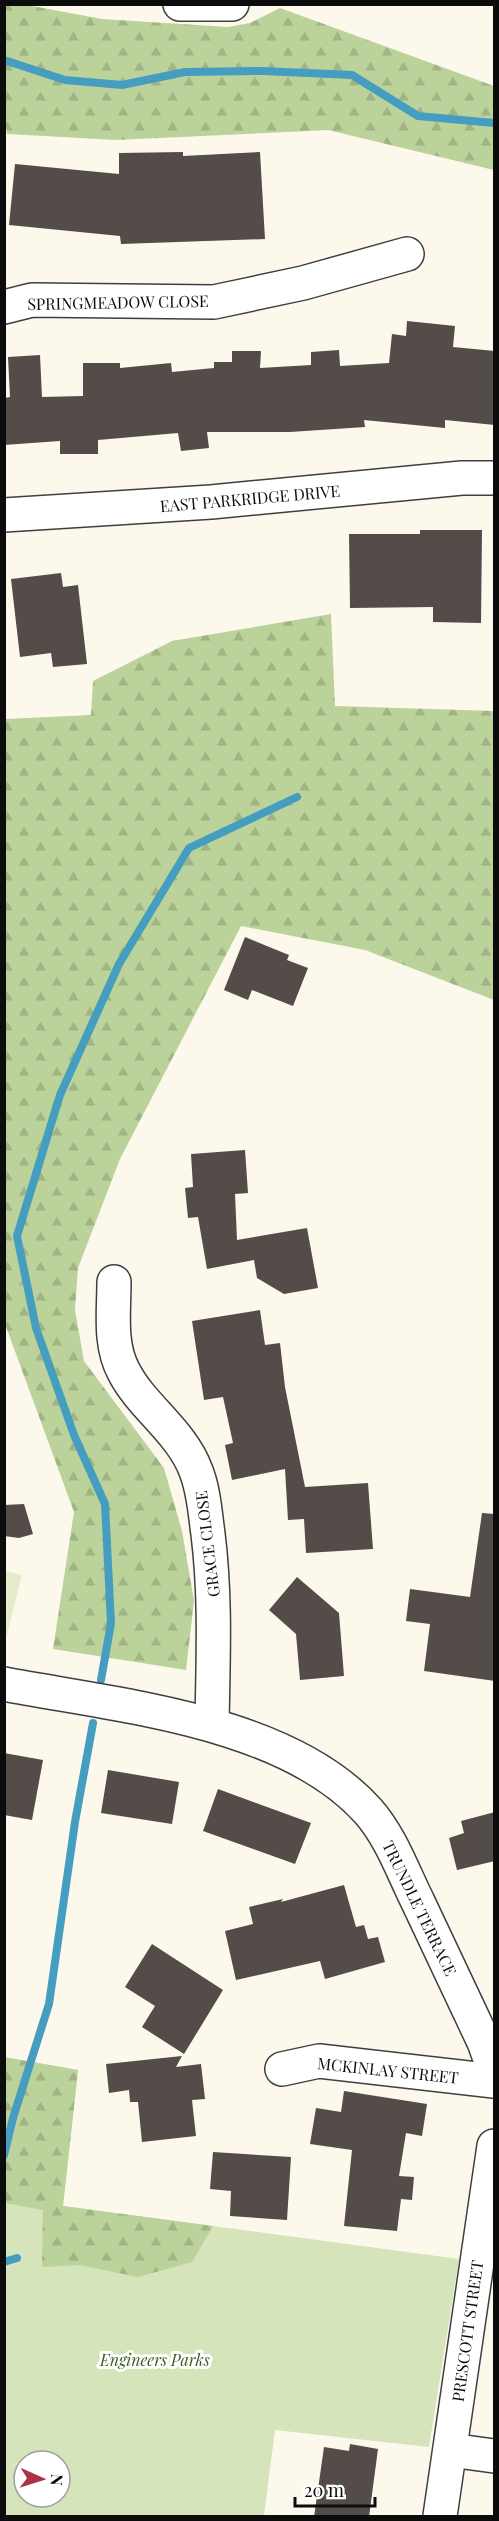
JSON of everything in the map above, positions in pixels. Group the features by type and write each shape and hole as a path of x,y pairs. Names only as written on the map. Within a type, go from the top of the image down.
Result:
{"street":[{"path":"180,4 220,7 232,4"},
{"name":"SPRINGMEADOW CLOSE","path":"4,307 44,300 214,302 303,283 407,255"},
{"name":"EAST PARKRIDGE DRIVE","path":"4,515 211,502 462,478 495,478"},
{"name":"GRACE CLOSE","path":"114,1282 114,1332 117,1355 124,1373 187,1452 197,1471 203,1497 214,1606 212,1725"},
{"name":"TRUNDLE TERRACE","path":"4,1684 212,1725 253,1738 297,1758 334,1782 368,1811 391,1845 495,2070"},
{"name":"MCKINLAY STREET","path":"282,2070 319,2061 495,2081"},
{"name":"PRESCOTT STREET","path":"440,2517 495,2146"},
{"path":"450,2450 495,2456"}],"green space":[{"path":"5,4 27,5 102,19 228,27 250,23 280,8 494,86 494,170 328,130 117,140 7,134 4,113"},
{"path":"331,614 335,706 494,711 494,1000 365,950 241,926 120,1159 78,1268 75,1310 84,1361 164,1468 182,1531 194,1601 186,1670 53,1649 74,1512 5,1324 5,719 91,715 93,681 172,641"},
{"path":"5,1571 22,1575 7,1635 4,1634"},
{"name":"Engineers Parks","path":"4,2057 78,2070 63,2206 459,2259 429,2447 275,2430 264,2516 5,2516"},
{"path":"4,2057 78,2070 63,2206 213,2226 192,2262 138,2277 79,2265 42,2267 43,2210 5,2203"}],"building":[{"path":"183,152 183,156 260,152 265,239 121,244 120,236 9,225 15,164 119,174 119,153"},
{"path":"407,321 455,326 453,347 495,351 495,425 445,420 445,428 364,420 365,427 290,432 207,432 209,448 181,451 178,433 98,440 98,454 60,454 60,441 4,445 4,398 10,397 8,357 40,355 42,397 83,396 83,363 120,363 120,368 171,363 172,372 214,368 214,362 232,362 232,351 261,351 260,368 311,365 311,352 339,350 340,366 389,363 392,334 406,336"},
{"path":"420,530 482,530 481,623 433,622 433,607 350,608 349,534 420,534"},
{"path":"61,573 63,587 78,585 87,664 53,667 51,653 20,657 11,579"},
{"path":"245,937 289,955 287,960 308,968 293,1006 252,990 248,1000 224,990"},
{"path":"245,1150 248,1193 235,1194 237,1240 307,1228 318,1288 284,1294 257,1278 254,1260 207,1269 198,1217 188,1218 185,1188 193,1187 191,1154"},
{"path":"260,1310 265,1345 280,1343 285,1387 305,1487 368,1483 373,1549 306,1553 304,1519 288,1520 285,1469 232,1480 225,1445 233,1443 223,1397 204,1400 192,1321"},
{"path":"24,1504 33,1534 19,1538 4,1536 4,1505"},
{"path":"482,1513 495,1514 495,1681 424,1671 430,1624 406,1621 410,1589 470,1597"},
{"path":"297,1577 339,1613 344,1676 300,1680 296,1634 269,1610"},
{"path":"4,1753 43,1760 32,1820 4,1815"},
{"path":"108,1770 179,1782 172,1824 101,1813"},
{"path":"218,1789 311,1823 295,1864 203,1831"},
{"path":"495,1812 495,1861 457,1870 449,1838 464,1833 461,1821"},
{"path":"344,1885 356,1927 364,1925 368,1939 378,1937 385,1962 325,1979 320,1961 236,1980 225,1931 253,1924 249,1907 283,1899 281,1902"},
{"path":"152,1944 223,1990 184,2054 142,2027 155,2006 125,1987"},
{"path":"182,2056 176,2067 201,2064 205,2099 192,2100 196,2136 142,2142 138,2102 130,2102 129,2090 109,2093 106,2064"},
{"path":"344,2091 427,2104 422,2136 406,2133 399,2176 414,2177 412,2200 401,2199 397,2231 344,2226 352,2150 310,2144 316,2108 341,2112"},
{"path":"213,2152 291,2157 287,2220 230,2216 231,2191 210,2189"},
{"path":"350,2444 378,2449 369,2517 314,2517 324,2447 349,2451"}],"waterway":[{"path":"4,60 65,80 122,85 185,72 263,71 352,75 418,116 494,123"},
{"path":"101,1680 111,1623 105,1504 74,1435 36,1328 17,1236 60,1095 119,964 189,848 297,797"},
{"path":"4,2155 13,2118 49,2004 75,1822 93,1723"},
{"path":"4,2262 17,2258"}]}
